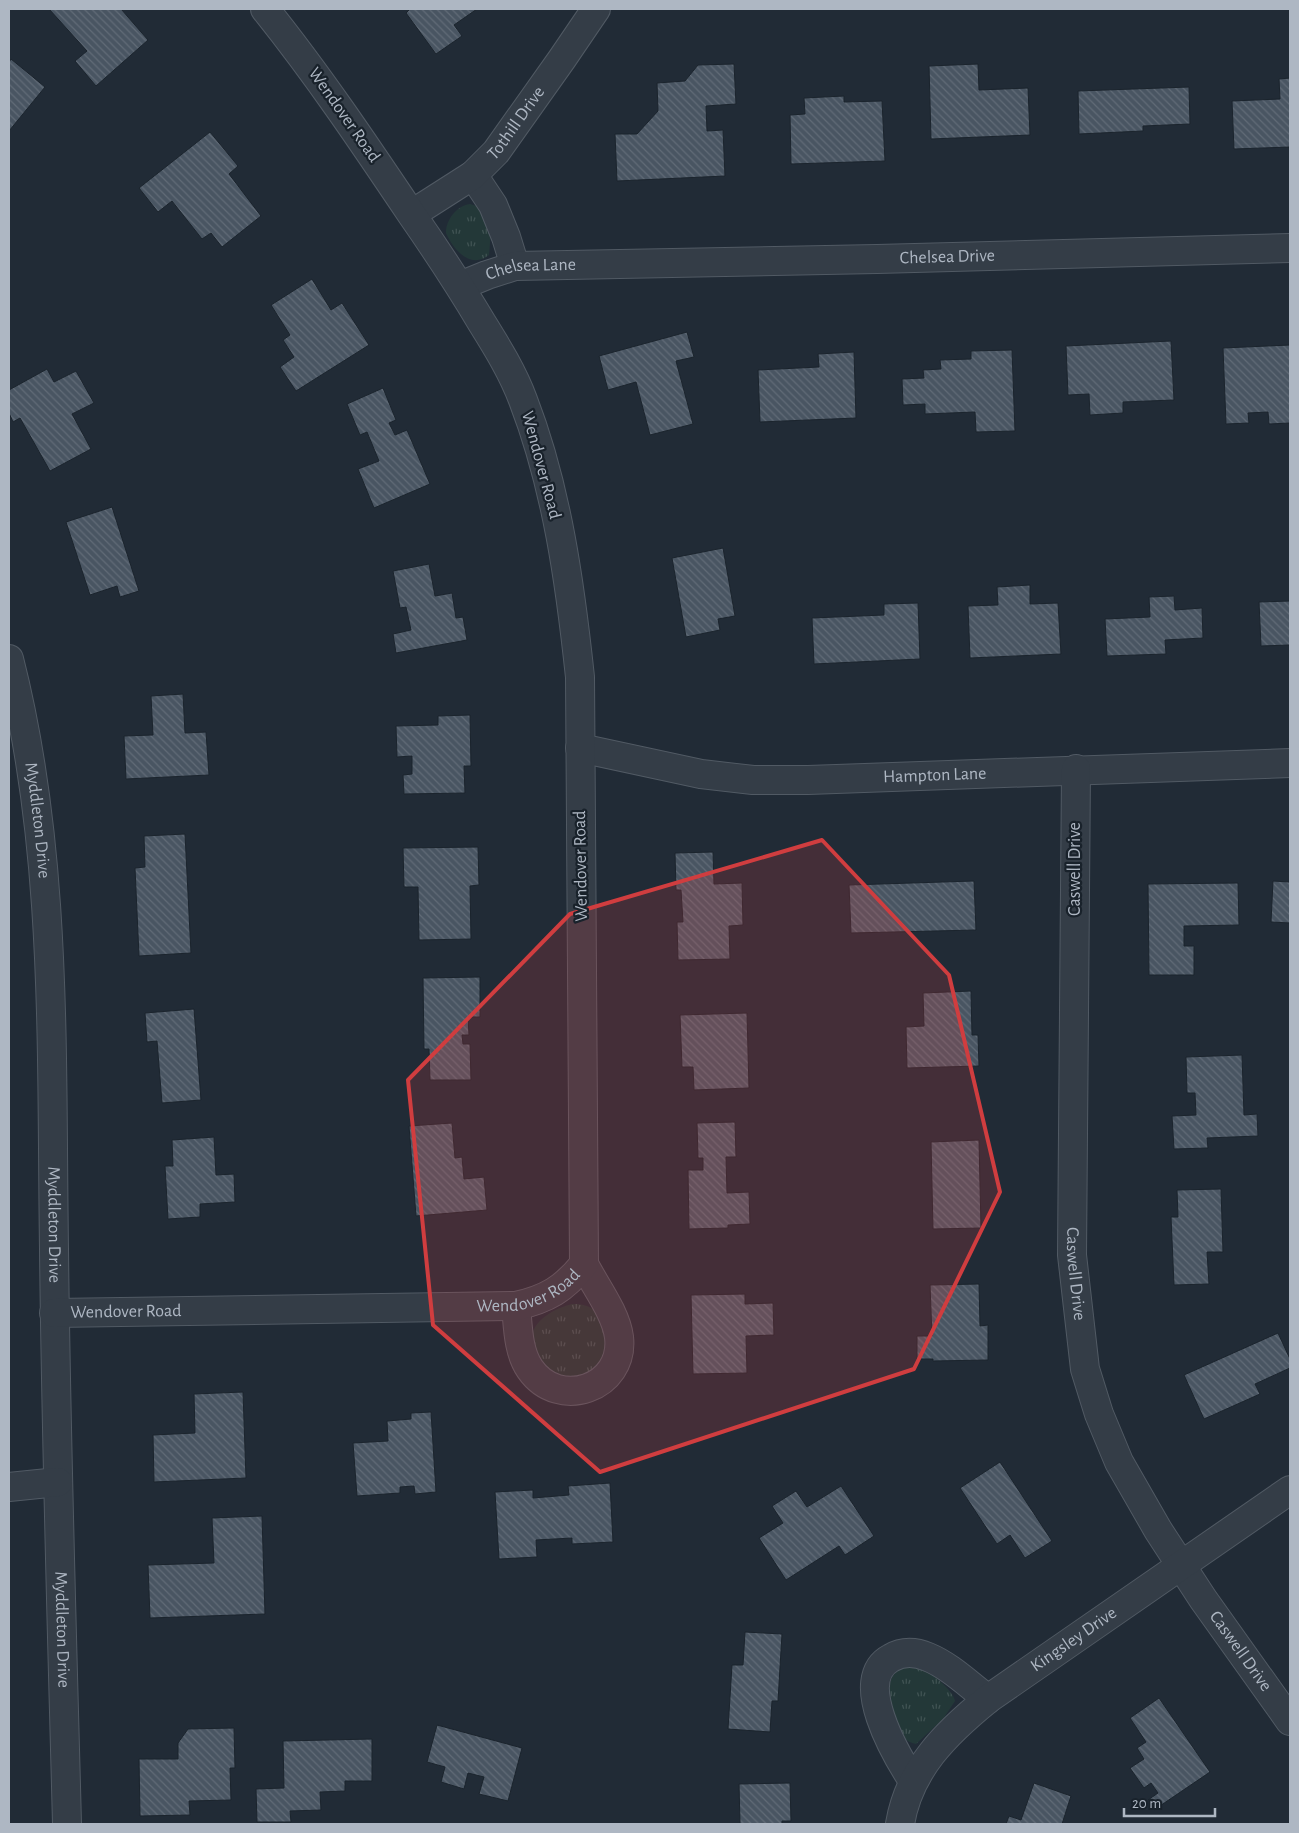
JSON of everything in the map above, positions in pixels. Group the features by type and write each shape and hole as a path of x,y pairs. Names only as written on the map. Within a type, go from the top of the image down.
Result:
{"street":[{"name":"Wendover Road","path":"54,1313 516,1306 537,1302 553,1294 572,1279 584,1264 580,677 572,602 549,485 538,444 522,398 500,352 460,286 412,214 311,68 265,9"},
{"name":"Tothill Drive","path":"412,214 473,174 496,152 596,9"},
{"path":"473,174 493,205 516,266"},
{"name":"Chelsea Drive","path":"604,264 1290,248"},
{"name":"Chelsea Lane","path":"460,286 516,266 604,264"},
{"name":"Myddleton Drive","path":"9,659 28,742 39,821 47,939 51,1042 54,1313 67,1824"},
{"name":"Hampton Lane","path":"580,748 702,774 753,780 808,780 1076,769 1290,763"},
{"name":"Caswell Drive","path":"1076,769 1072,1255 1086,1369 1099,1414 1119,1462 1158,1530 1180,1565 1290,1721"},
{"path":"516,1306 522,1350 530,1369 542,1382 562,1391 582,1390 599,1383 610,1372 617,1357 619,1338 614,1317 584,1264"},
{"path":"9,1487 58,1482"},
{"name":"Kingsley Drive","path":"900,1824 913,1781 936,1747 964,1719 988,1699 1290,1490"},
{"path":"913,1781 887,1737 879,1715 875,1693 876,1676 887,1660 898,1654 911,1653 928,1657 951,1671 988,1699"}],"highlighted area":[{"path":"822,840 949,975 1000,1192 914,1369 600,1472 433,1325 408,1080 570,914"}],"green space":[{"path":"470,204 480,207 491,230 489,255 482,259 475,260 463,256 453,245 446,233 446,228 453,214 465,205"},
{"path":"572,1304 584,1305 598,1314 608,1337 608,1346 597,1371 571,1381 541,1366 531,1336 537,1324 547,1315"},
{"path":"906,1667 919,1668 929,1673 946,1687 955,1701 943,1719 916,1744 903,1737 898,1728 890,1696 890,1681 893,1675 898,1670"}],"building":[{"path":"49,9 121,9 148,40 96,86 75,61 87,51"},
{"path":"410,9 477,9 454,25 462,36 436,54 406,13"},
{"path":"11,59 45,87 9,131 9,62"},
{"path":"734,64 736,104 706,106 707,131 723,130 725,176 617,181 615,134 637,134 658,111 657,83 685,81 698,65"},
{"path":"978,64 979,90 1028,88 1030,135 931,139 929,66"},
{"path":"1290,78 1290,147 1234,149 1232,101 1280,99 1279,79"},
{"path":"1189,87 1190,124 1143,126 1143,131 1079,134 1078,91"},
{"path":"844,96 844,102 882,101 885,161 791,164 790,115 805,114 804,98"},
{"path":"210,132 238,166 229,174 261,216 222,247 211,233 202,239 172,201 158,212 139,188"},
{"path":"312,279 331,310 342,303 369,345 296,391 280,367 294,357 283,340 290,335 271,305"},
{"path":"687,332 694,357 676,361 693,424 650,435 636,382 608,390 599,356"},
{"path":"1171,341 1174,400 1123,402 1123,413 1090,415 1089,394 1068,395 1066,346"},
{"path":"1290,345 1290,423 1269,424 1268,412 1248,413 1249,423 1226,424 1223,348"},
{"path":"1012,350 1015,431 976,432 975,412 925,414 925,404 903,405 902,379 924,378 923,370 941,369 940,360 971,359 971,351"},
{"path":"854,352 856,418 760,422 758,370 819,367 818,354"},
{"path":"47,369 54,382 76,371 94,403 72,414 91,449 50,471 20,418 13,422 9,413 9,390"},
{"path":"383,388 396,420 389,423 395,435 407,430 430,484 374,508 358,469 379,461 367,432 360,435 347,404"},
{"path":"112,507 139,591 120,597 117,586 90,595 66,522"},
{"path":"723,548 735,616 718,619 720,630 686,637 672,558"},
{"path":"429,564 435,596 452,593 456,618 463,617 467,640 396,653 393,634 411,630 406,607 400,608 393,571"},
{"path":"1030,585 1030,604 1058,603 1061,654 970,658 968,606 998,605 997,587"},
{"path":"1174,596 1175,610 1202,608 1203,638 1165,640 1166,654 1107,656 1105,619 1150,617 1149,597"},
{"path":"1290,601 1290,645 1261,646 1259,602"},
{"path":"918,603 920,659 814,664 812,618 884,615 884,604"},
{"path":"183,694 185,733 206,732 209,775 126,779 124,736 153,735 151,696"},
{"path":"470,715 471,766 464,766 465,793 404,794 403,775 412,774 412,756 397,757 396,726 438,725 438,716"},
{"path":"185,834 191,953 139,956 135,868 145,867 144,836"},
{"path":"478,847 479,885 470,886 471,939 419,940 418,887 404,887 403,848"},
{"path":"713,852 714,884 742,883 743,925 729,926 730,959 678,960 677,922 683,922 681,890 676,890 675,853"},
{"path":"974,881 976,930 851,933 849,885"},
{"path":"1273,881 1290,882 1290,923 1271,922"},
{"path":"1238,883 1239,925 1184,926 1184,946 1194,946 1194,975 1149,975 1148,884"},
{"path":"480,977 480,1017 468,1017 469,1035 462,1035 463,1044 470,1044 471,1080 430,1080 429,1049 424,1049 423,978"},
{"path":"971,991 972,1035 978,1035 979,1066 907,1068 906,1027 924,1026 923,993"},
{"path":"194,1009 201,1100 162,1103 157,1041 147,1042 145,1013"},
{"path":"747,1013 749,1088 694,1090 693,1067 682,1067 680,1015"},
{"path":"1242,1055 1244,1115 1257,1114 1258,1136 1207,1138 1208,1148 1174,1149 1172,1116 1196,1115 1195,1093 1187,1093 1186,1057"},
{"path":"735,1122 736,1157 726,1157 727,1193 749,1192 750,1224 728,1225 728,1228 689,1229 688,1170 703,1170 703,1158 698,1158 697,1123"},
{"path":"452,1123 455,1158 462,1157 464,1179 484,1177 487,1210 416,1216 409,1126"},
{"path":"214,1137 216,1175 234,1174 235,1202 200,1204 200,1217 168,1219 165,1166 173,1166 172,1140"},
{"path":"979,1140 981,1228 933,1229 931,1142"},
{"path":"1221,1189 1223,1252 1207,1252 1209,1284 1174,1285 1171,1217 1178,1217 1177,1190"},
{"path":"979,1284 980,1326 988,1325 988,1360 933,1361 933,1359 917,1359 917,1336 932,1336 930,1285"},
{"path":"745,1294 745,1304 773,1303 774,1335 746,1336 747,1373 693,1374 691,1295"},
{"path":"1278,1333 1290,1359 1290,1368 1255,1384 1260,1394 1204,1419 1184,1375"},
{"path":"243,1392 246,1478 154,1482 153,1435 195,1433 194,1394"},
{"path":"431,1412 436,1492 415,1494 414,1486 400,1487 400,1493 357,1496 353,1443 388,1441 387,1421 411,1419 411,1413"},
{"path":"1000,1462 1052,1541 1025,1558 1010,1535 997,1544 960,1488"},
{"path":"610,1483 613,1542 572,1544 572,1538 536,1540 537,1557 499,1559 495,1492 533,1490 533,1498 569,1495 568,1486"},
{"path":"841,1486 874,1536 845,1555 839,1546 786,1580 759,1538 783,1523 772,1506 796,1491 807,1507"},
{"path":"262,1516 265,1614 150,1618 148,1565 214,1563 212,1518"},
{"path":"745,1632 782,1634 778,1701 772,1701 770,1732 728,1729 732,1665 743,1665"},
{"path":"1159,1698 1210,1772 1154,1810 1148,1800 1158,1793 1151,1783 1144,1788 1130,1768 1144,1759 1137,1748 1146,1742 1130,1718"},
{"path":"437,1725 522,1748 508,1801 479,1794 484,1777 468,1773 464,1789 441,1782 445,1767 427,1762"},
{"path":"234,1728 235,1768 230,1768 231,1800 189,1801 190,1815 140,1816 139,1759 178,1759 178,1743 188,1729"},
{"path":"372,1739 372,1781 345,1781 345,1791 320,1792 321,1810 290,1811 291,1822 257,1822 256,1789 284,1788 283,1741"},
{"path":"790,1783 791,1821 782,1821 782,1824 740,1824 739,1784"},
{"path":"1034,1783 1071,1796 1062,1824 1006,1824 1009,1816 1021,1820"}]}
